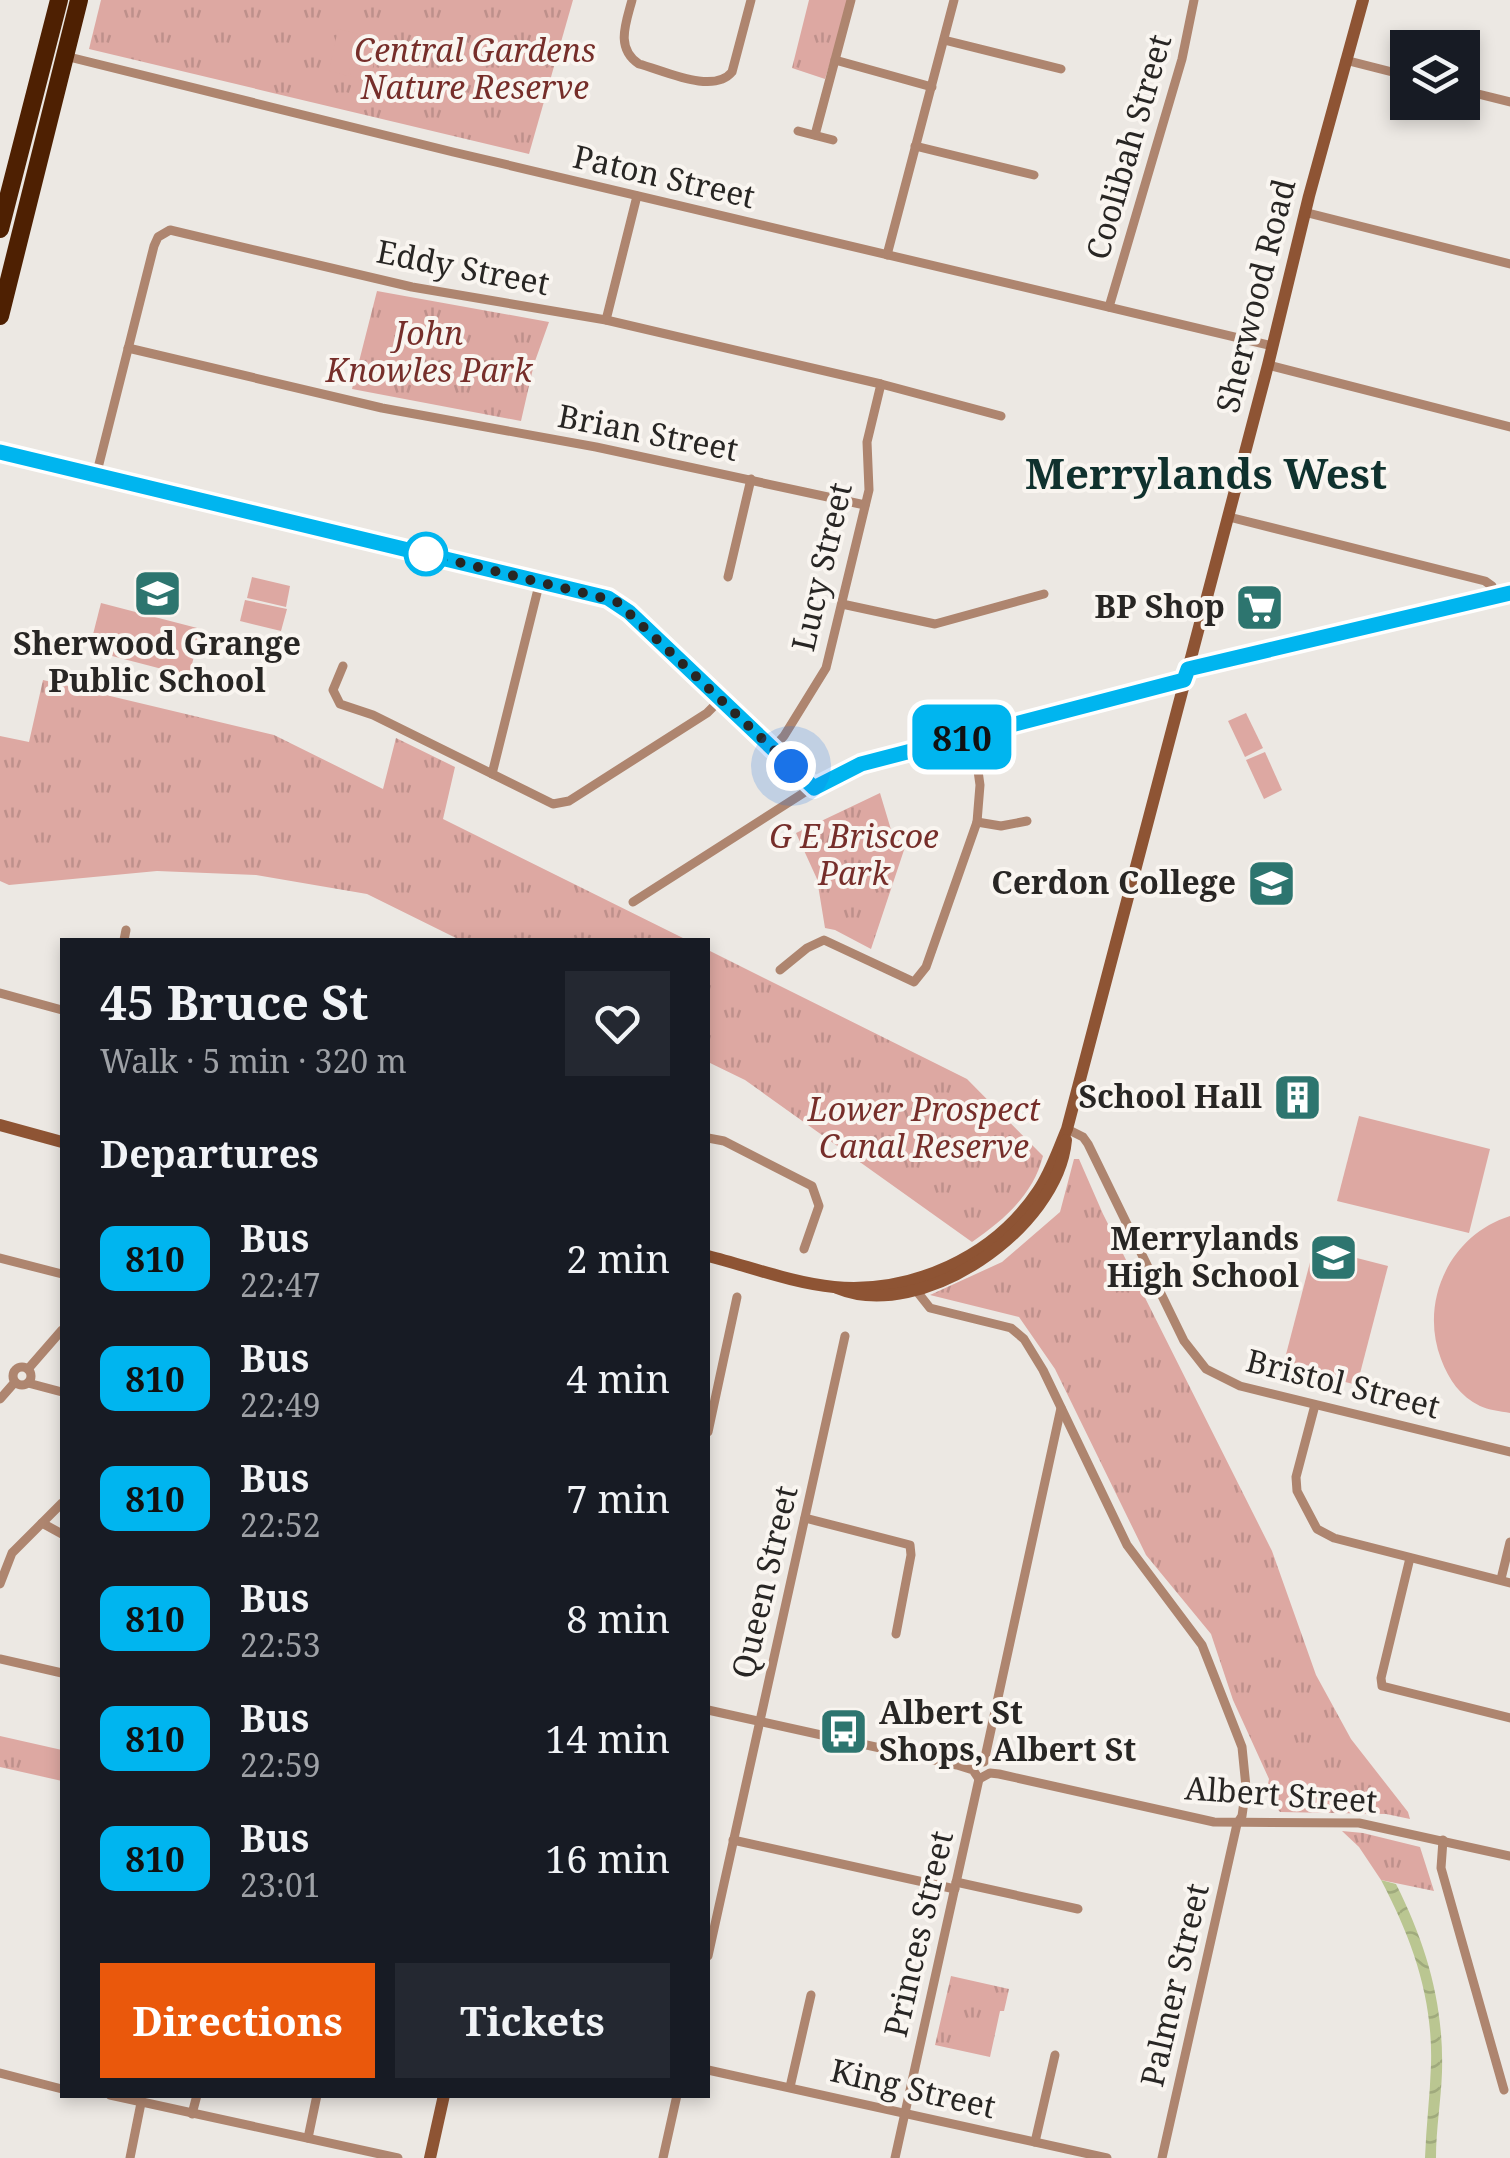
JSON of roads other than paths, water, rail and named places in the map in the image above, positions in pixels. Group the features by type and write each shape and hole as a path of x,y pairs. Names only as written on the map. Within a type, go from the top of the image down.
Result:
{"highway":[{"path":"0,229 59,0"},
{"path":"0,316 79,0"}],"main road":[{"name":"Sherwood Road","path":"914,1286 1023,1218 1060,1170 1067,1129 1229,517 1304,212 1363,0"},
{"path":"0,1125 60,1141"},
{"path":"710,1256 834,1287 914,1286"},
{"path":"430,2158 443,2098"}],"street":[{"path":"632,0 623,40 626,53 638,64 707,82 727,82 751,0"},
{"path":"815,135 851,0"},
{"path":"887,255 954,0"},
{"name":"Coolibah Street","path":"1109,307 1182,59 1194,0"},
{"path":"944,40 1061,69"},
{"name":"Paton Street","path":"46,51 1273,346"},
{"path":"616,59 626,53"},
{"path":"835,60 932,87"},
{"path":"1345,60 1390,71"},
{"path":"1480,94 1510,102"},
{"path":"798,130 833,140"},
{"path":"915,146 1034,176"},
{"path":"606,320 637,196"},
{"path":"1304,212 1510,264"},
{"name":"Eddy Street","path":"96,476 156,241 170,230 412,287 606,320 1001,416"},
{"name":"Brian Street","path":"128,348 382,408 865,504"},
{"path":"1268,365 1510,428"},
{"name":"Lucy Street","path":"773,748 826,668 869,485 868,438 881,384"},
{"path":"0,452 616,601 814,788"},
{"path":"728,577 751,479"},
{"path":"1229,517 1485,581 1492,586 1495,596"},
{"path":"492,774 540,581"},
{"path":"633,902 814,788 861,764 1186,675 1510,593"},
{"path":"842,604 935,624 1044,594"},
{"path":"343,666 333,690 340,704 373,715 548,802 566,802 707,713 720,700"},
{"path":"780,970 815,943 830,941 914,982 926,966 976,822 980,785 972,734"},
{"path":"976,822 1001,826 1027,821"},
{"path":"0,992 60,1009"},
{"name":"Bristol Street","path":"1067,1129 1088,1144 1178,1327 1198,1362 1218,1377 1240,1386 1510,1452"},
{"path":"710,1138 724,1141 812,1186 819,1206 804,1248"},
{"path":"0,1258 60,1273"},
{"name":"Palmer Street","path":"914,1286 930,1308 1011,1328 1024,1339 1043,1370 1127,1546 1202,1646 1242,1747 1246,1787 1242,1816 1237,1824 1162,2158"},
{"path":"710,1423 737,1298"},
{"path":"28,1369 60,1332"},
{"name":"Queen Street","path":"710,1947 845,1336"},
{"path":"0,1399 16,1382 15,1370 22,1366 32,1376 28,1383"},
{"path":"16,1382 60,1391"},
{"path":"1315,1405 1296,1476 1297,1491 1317,1529 1334,1538 1506,1581 1510,1542"},
{"path":"984,1762 1060,1408"},
{"path":"0,1584 8,1560 60,1505"},
{"path":"805,1518 910,1545 896,1634"},
{"path":"42,1524 60,1533"},
{"path":"1410,1558 1382,1686 1510,1718"},
{"path":"0,1659 60,1673"},
{"path":"710,1710 973,1770 980,1779 990,1773 984,1762 978,1762 973,1770"},
{"name":"Albert Street","path":"990,1773 1214,1822 1358,1823 1510,1856"},
{"name":"Princes Street","path":"895,2158 980,1779"},
{"path":"733,1840 1078,1908"},
{"path":"1443,1840 1441,1868 1504,2090"},
{"path":"790,2087 811,1995"},
{"path":"1035,2142 1055,2055"},
{"name":"King Street","path":"710,2070 1107,2158"},
{"path":"0,2073 60,2088"},
{"path":"122,2098 398,2158"},
{"path":"192,2114 196,2098"},
{"path":"308,2138 316,2098"},
{"path":"662,2158 675,2098"},
{"path":"130,2158 141,2103"}],"water":[{"path":"1381,1880 1396,1884 1407,1906 1436,1998 1442,2072 1436,2158 1425,2158 1431,2040 1424,1992 1411,1947"}],"place":[{"name":"Sherwood Grange Public School","path":"157,594"},
{"name":"BP Shop","path":"1260,607"},
{"name":"Cerdon College","path":"1271,883"},
{"name":"School Hall","path":"1297,1097"},
{"name":"Merrylands High School","path":"1334,1257"},
{"name":"Albert St Shops, Albert St","path":"844,1731"}],"district":[{"name":"Merrylands West","path":"1206,474"}],"park label":[{"name":"Central Gardens Nature Reserve","path":"475,70"},
{"name":"John Knowles Park","path":"429,352"},
{"name":"G E Briscoe Park","path":"854,856"},
{"name":"Lower Prospect Canal Reserve","path":"924,1128"}]}
